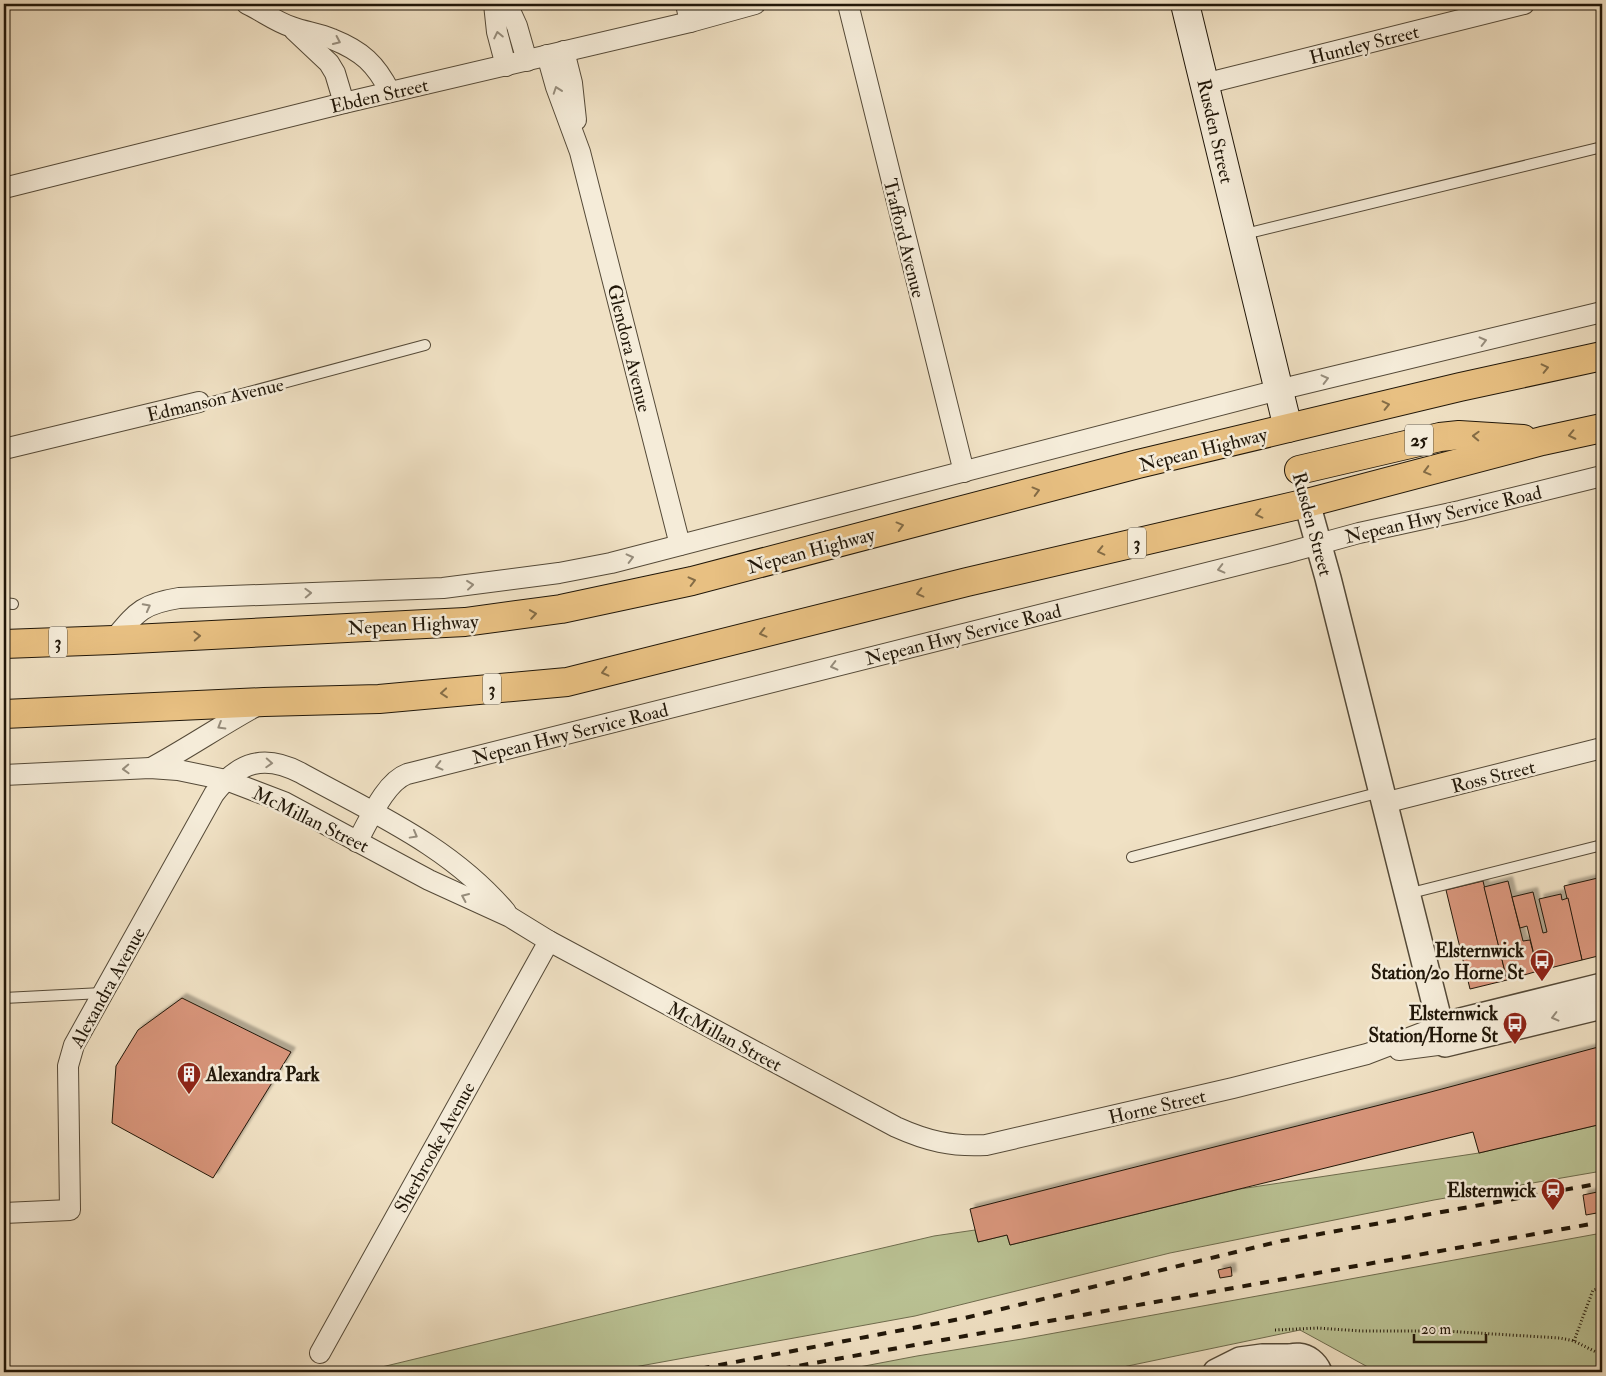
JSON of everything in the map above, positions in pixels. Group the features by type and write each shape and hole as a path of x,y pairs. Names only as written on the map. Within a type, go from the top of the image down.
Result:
{"highway":[{"name":"Nepean Highway","path":"4,644 465,622 561,609 692,581 1138,464 1460,387 1602,356"},
{"name":"Rusden Street","path":"1288,428 1307,503"},
{"name":"3","path":"4,714 264,702 379,699 567,682 968,582 1307,503 1542,441 1602,428"},
{"name":"25","path":"1299,470 1440,437 1459,435 1496,436 1542,441"}],"main road":[{"name":"Rusden Street","path":"1184,4 1288,428"}],"street":[{"path":"247,4 290,27 332,38 356,51 373,63 390,92"},
{"path":"494,4 497,32 506,66"},
{"path":"507,4 517,26 527,61"},
{"name":"Ebden Street","path":"4,188 344,103 527,61 697,11 755,4"},
{"name":"Trafford Avenue","path":"848,4 964,472"},
{"name":"Huntley Street","path":"1204,84 1524,4"},
{"path":"290,27 329,63 335,73 344,103"},
{"name":"Glendora Avenue","path":"556,53 556,87 580,152 680,545"},
{"path":"1278,390 1602,312"},
{"name":"Nepean Highway","path":"964,472 1278,390"},
{"name":"Edmanson Avenue","path":"4,449 200,402"},
{"path":"113,640 144,607 160,601 210,596 453,587 559,573 680,545 964,472"},
{"name":"Nepean Hwy Service Road","path":"357,842 389,787 407,774 1359,533 1460,511 1602,476"},
{"name":"Rusden Street","path":"1307,503 1319,544 1442,1035"},
{"path":"150,768 174,756 220,726 264,702"},
{"name":"Ross Street","path":"1383,798 1602,748"},
{"name":"McMillan Street","path":"510,917 487,891 434,847 301,773 282,764 271,762 253,764 237,770 226,780 284,802 428,880 510,917 549,942 896,1127 920,1138 945,1144"},
{"path":"4,775 150,768 183,770 226,780"},
{"name":"Alexandra Avenue","path":"4,1213 70,1210 68,1060 102,993 214,794 226,780"},
{"name":"Sherbrooke Avenue","path":"320,1354 549,942"},
{"name":"Horne Street","path":"945,1144 986,1145 1233,1088 1600,996"},
{"path":"1216,1372 1240,1360 1272,1357 1282,1365 1293,1356 1304,1357 1321,1370"}],"lane":[{"path":"1240,235 1602,148"},
{"name":"Edmanson Avenue","path":"200,402 201,405 424,345"},
{"path":"1132,857 1383,798"},
{"path":"1407,894 1602,845"},
{"path":"4,998 102,993"}],"path":[{"path":"1574,1341 1593,1290 1602,1288"},
{"path":"1271,1331 1318,1328 1361,1331 1444,1331 1560,1338 1574,1341 1602,1355"}],"green space":[{"path":"1602,1124 1602,1171 1434,1200 1170,1253 915,1316 607,1372 361,1372 934,1236 975,1230 978,1242 1007,1235 1010,1245 1240,1189 1479,1153"},
{"path":"1602,1233 1602,1372 1377,1372 1300,1330 1099,1372 833,1372 1022,1339"}],"building":[{"path":"1602,877 1602,955 1582,960 1564,886"},
{"path":"1483,881 1507,980 1470,989 1446,890"},
{"path":"1508,881 1523,941 1530,940 1538,971 1507,980 1484,887"},
{"path":"1533,892 1543,933 1547,932 1539,899 1561,894 1562,900 1568,898 1582,960 1538,971 1527,926 1520,928 1512,897"},
{"name":"Alexandra Park","path":"182,998 291,1052 213,1178 112,1123 116,1066 138,1030"},
{"path":"1602,1046 1602,1124 1479,1153 1473,1132 1010,1245 1007,1235 978,1242 970,1209 1427,1093"},
{"path":"1602,1191 1602,1212 1586,1215 1583,1195"},
{"path":"1231,1267 1232,1276 1220,1278 1218,1270"}],"railway":[{"path":"683,1372 965,1318 1281,1241 1602,1183"},
{"path":"764,1372 1602,1222"}],"place":[{"name":"Elsternwick Station/20 Horne St","path":"1542,982"},
{"name":"Elsternwick Station/Horne St","path":"1515,1045"},
{"name":"Alexandra Park","path":"189,1095"},
{"name":"Elsternwick","path":"1553,1211"}]}
